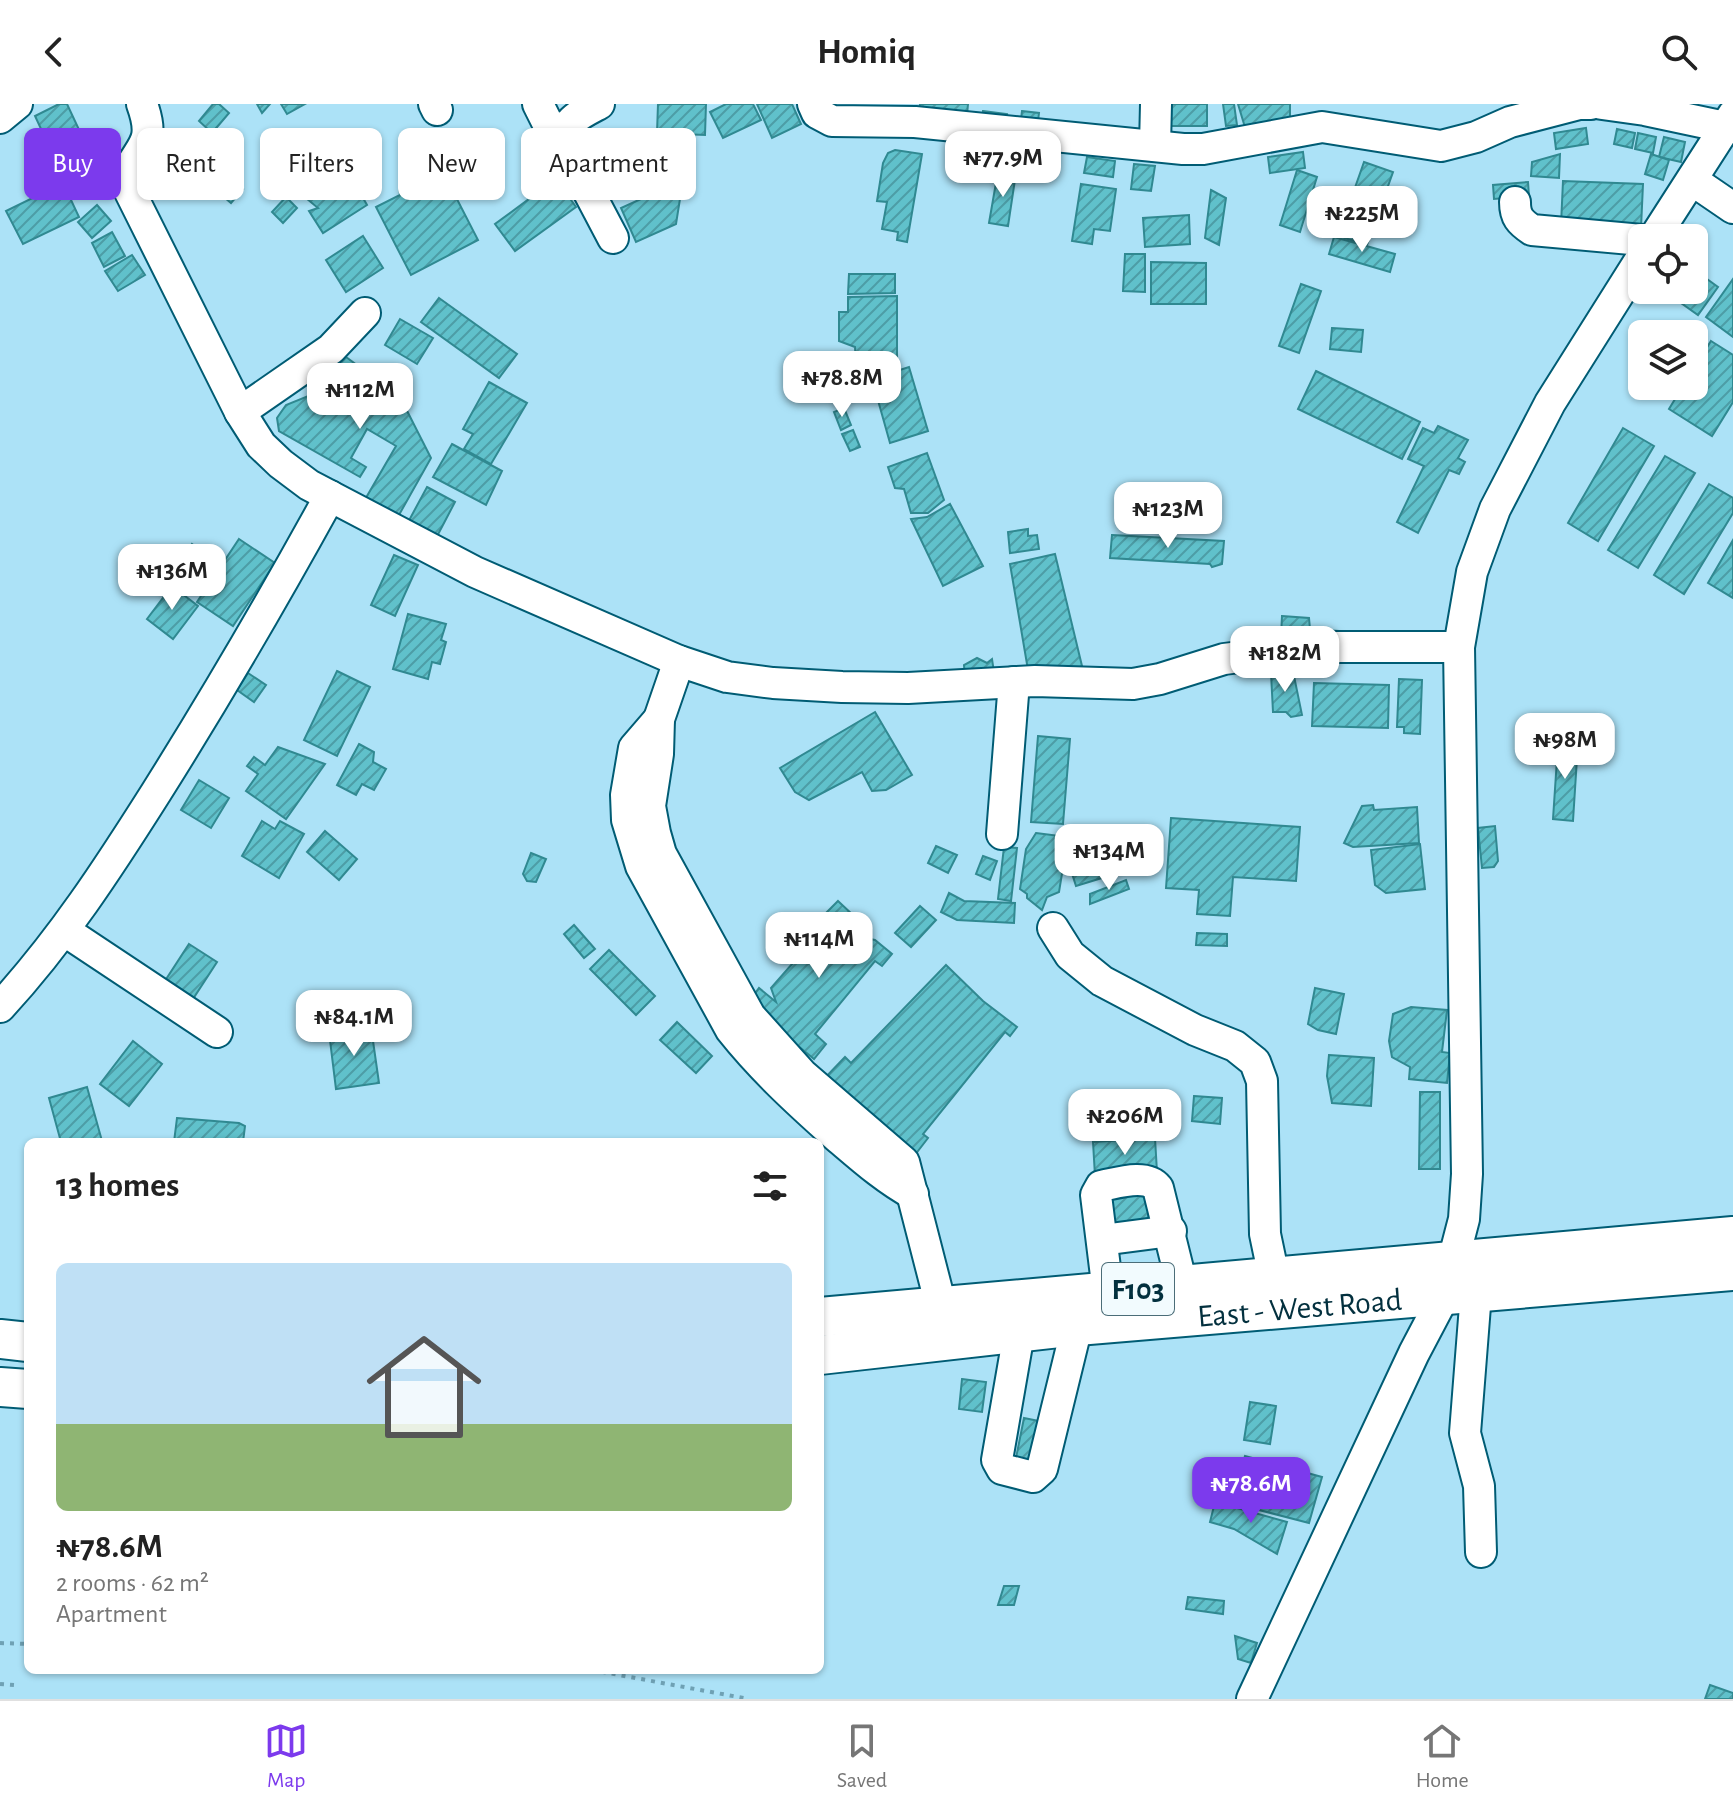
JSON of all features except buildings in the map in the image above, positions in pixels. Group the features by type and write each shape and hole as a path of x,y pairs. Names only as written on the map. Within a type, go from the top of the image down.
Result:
{"main road":[{"name":"East - West Road","path":"824,1317 1274,1277 1458,1284 1733,1236"},
{"name":"East - West Road","path":"824,1355 1458,1284 1733,1271"},
{"path":"0,1339 24,1342"},
{"path":"0,1387 24,1389"}],"street":[{"path":"0,118 17,104"},
{"path":"142,104 150,127 149,135 124,180 240,412 261,445 281,464 330,496 475,572 679,661 727,677 773,683 908,688 1014,682 1133,684 1224,659 1320,647 1459,647"},
{"path":"538,104 547,122 556,128"},
{"path":"566,128 579,115 599,104"},
{"path":"813,104 817,113 832,121 916,113 1155,146 1203,149 1322,127 1441,146 1476,137 1510,122 1579,104 1591,104"},
{"path":"1155,146 1156,104"},
{"path":"1602,104 1729,121 1663,224"},
{"path":"1692,180 1733,208"},
{"path":"593,200 613,238"},
{"path":"1515,202 1520,223 1532,230 1628,239"},
{"path":"1481,1552 1479,1486 1465,1433 1458,1284 1467,1174 1459,647 1472,572 1495,509 1550,403 1628,279"},
{"path":"240,412 331,349 365,313"},
{"path":"0,1007 65,931 106,871 261,621 330,496"},
{"path":"679,661 659,719 658,754 650,806 661,854 709,967 762,1033 802,1074 904,1162 941,1306"},
{"path":"1002,834 1014,682"},
{"path":"1053,928 1070,955 1102,981 1195,1030 1235,1046 1255,1062 1262,1081 1265,1234 1274,1277"},
{"path":"65,931 217,1032"},
{"path":"1108,1292 1097,1190 1101,1186 1138,1180 1155,1183 1171,1231 1182,1285"},
{"path":"1102,1240 1171,1231"},
{"path":"1252,1699 1414,1353 1458,1284"},
{"path":"1019,1333 997,1460 1002,1469 1033,1477 1042,1469 1077,1326"}],"path":[{"path":"0,1643 24,1644"},
{"path":"614,1674 749,1699"},
{"path":"0,1684 14,1685"}]}
